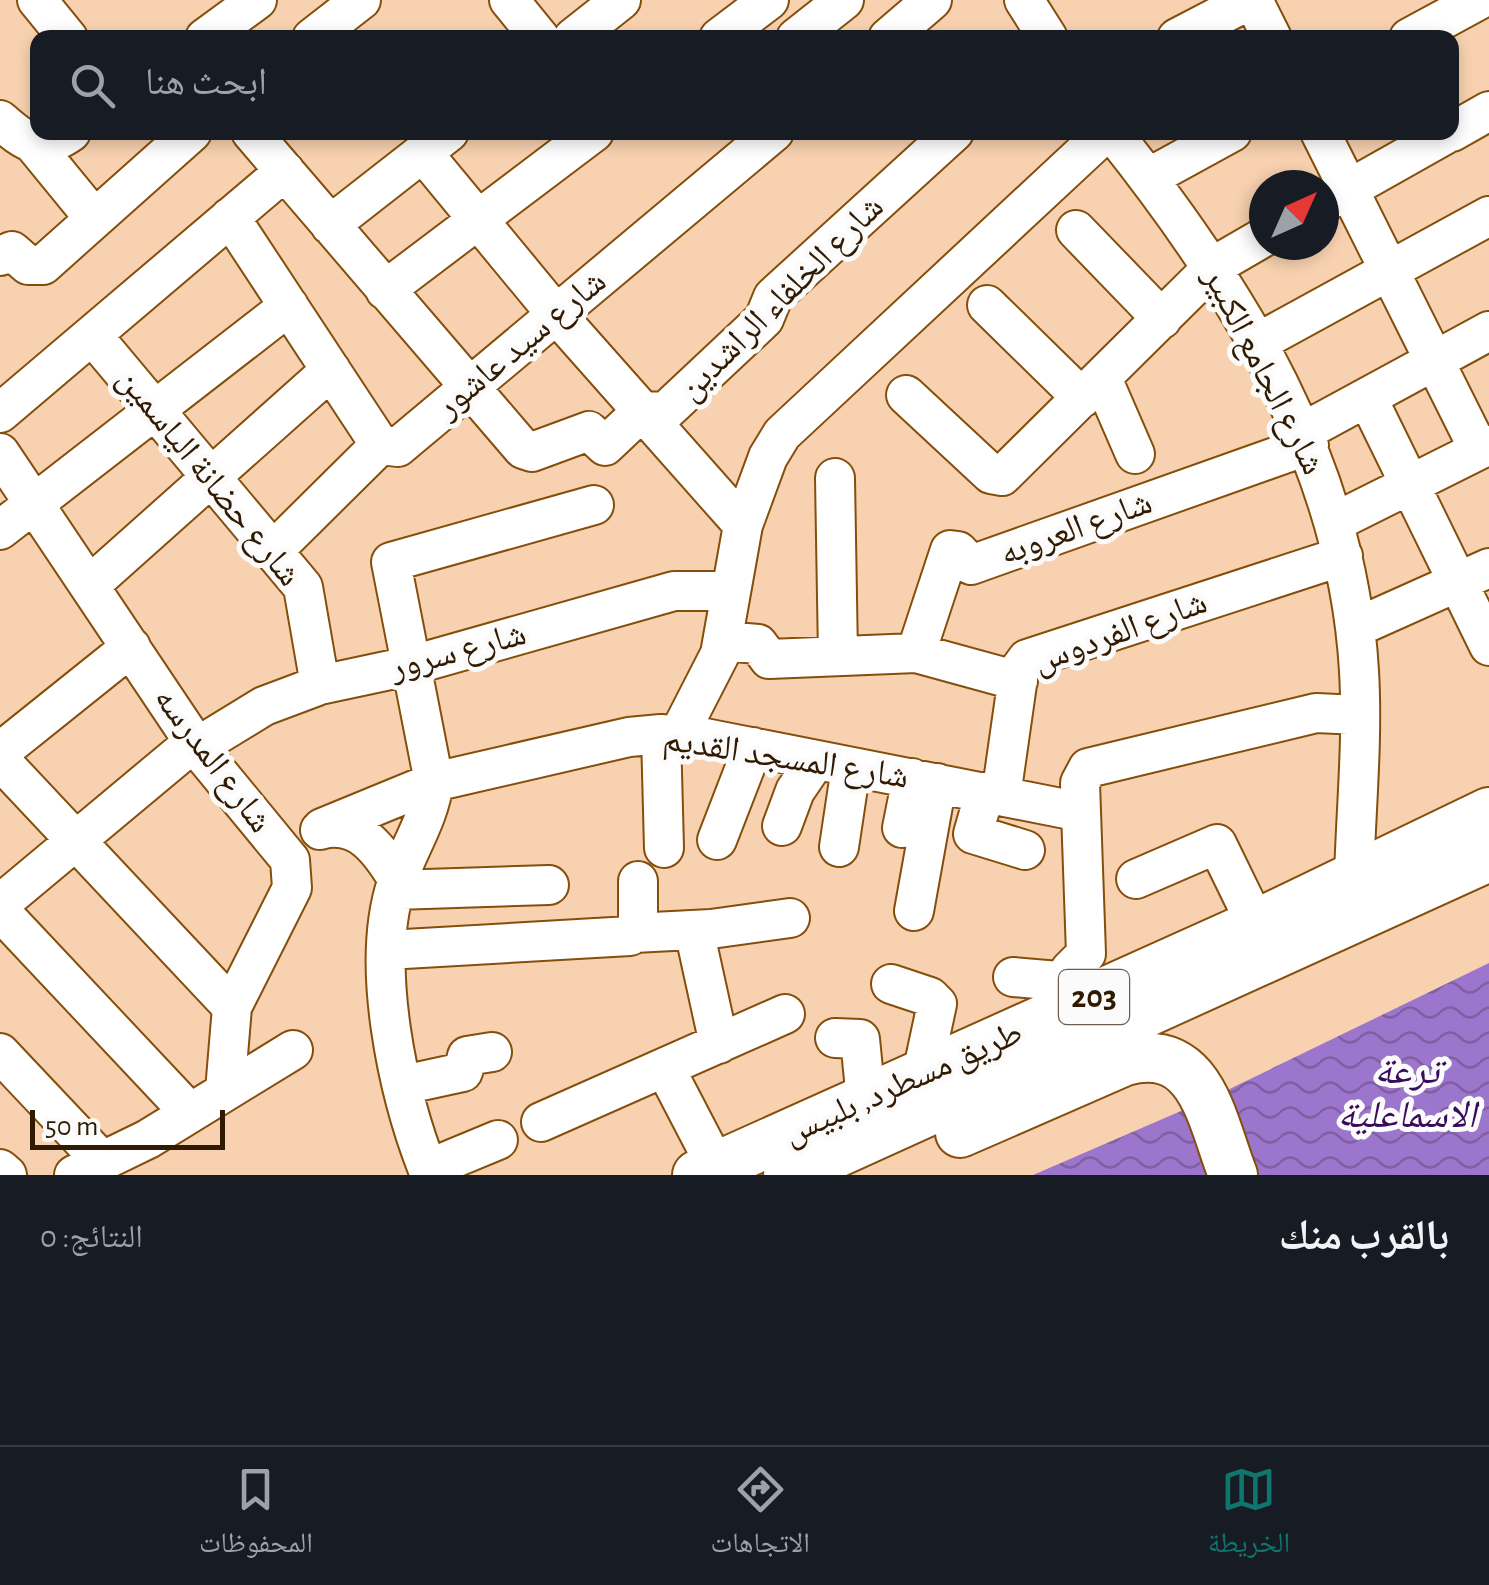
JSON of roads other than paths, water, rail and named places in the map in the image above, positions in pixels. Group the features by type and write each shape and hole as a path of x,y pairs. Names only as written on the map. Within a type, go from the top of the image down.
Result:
{"main road":[{"name":"طريق مسطرد, بلبيس","path":"707,1171 922,1074 1070,995 1256,924 1489,812"},
{"name":"طريق مسطرد, بلبيس","path":"788,1175 1489,856"},
{"path":"866,1175 1147,1055 1170,1058 1198,1083 1233,1175"}],"street":[{"path":"37,0 61,30"},
{"path":"216,30 257,0"},
{"path":"508,0 533,30"},
{"path":"582,30 621,0"},
{"path":"730,30 769,0"},
{"path":"806,30 844,0"},
{"path":"897,30 932,0"},
{"path":"1024,0 1043,30"},
{"path":"1193,30 1251,0 1268,30"},
{"path":"1424,30 1480,0"},
{"path":"1459,128 1489,111"},
{"path":"0,120 34,146 94,218"},
{"path":"34,146 50,146 59,140"},
{"path":"0,256 12,251 28,265 43,264 183,140"},
{"path":"258,140 469,388"},
{"path":"385,290 583,140"},
{"name":"شارع سيد عاشور","path":"274,550 380,445 398,447 764,140"},
{"name":"شارع الخلفاء الراشدين","path":"469,388 527,451 587,432 604,446 640,412 666,411 764,319 772,298 945,140"},
{"path":"664,848 670,734 724,641 743,525 768,457 782,434 1100,140"},
{"name":"شارع الجامع الكبير","path":"1116,140 1214,266 1306,438 1339,539 1355,628 1360,714 1354,877"},
{"path":"1148,178 1217,140"},
{"path":"1322,140 1330,170"},
{"path":"1339,194 1437,140"},
{"path":"330,224 436,143 478,220 640,412 743,525"},
{"path":"0,413 284,172"},
{"path":"1339,200 1388,268 1484,447"},
{"path":"1257,343 1489,216"},
{"path":"230,217 380,445"},
{"path":"1076,230 1162,319"},
{"path":"906,395 991,474 1002,476 1214,266 1249,246"},
{"path":"987,305 1092,388 1136,454"},
{"path":"0,530 289,306"},
{"path":"1306,438 1368,397 1489,331"},
{"name":"شارع حضانة الياسمين","path":"92,335 303,586 320,684"},
{"path":"90,584 330,370"},
{"path":"1368,397 1410,484 1474,576 1489,646"},
{"name":"شارع العروبه","path":"916,653 950,550 958,550 972,565 1306,438"},
{"name":"شارع الفردوس","path":"1026,850 973,834 993,794 1022,664 1032,656 1339,539 1410,484 1484,447"},
{"name":"شارع المدرسه","path":"0,454 36,501 195,745 285,852 293,869 292,888 232,1007 224,1091"},
{"path":"835,478 838,656"},
{"path":"498,1140 429,1172 403,1085 386,950 397,885 430,811 434,782 391,562 594,505"},
{"path":"1355,628 1474,576"},
{"name":"شارع سرور","path":"0,907 76,839 195,745 264,706 320,684 409,666 674,591 731,591"},
{"path":"724,641 758,644 769,658 916,653 1018,681"},
{"path":"0,752 131,647"},
{"path":"1014,977 1070,995 1070,970 1086,954 1082,777 1093,766 1316,713 1360,714"},
{"name":"شارع المسجد القديم","path":"322,828 434,782 670,734 1082,812"},
{"path":"716,840 753,747"},
{"path":"0,760 232,1007"},
{"path":"782,826 795,790 847,766 869,837 924,781"},
{"path":"914,911 924,781"},
{"path":"293,869 322,828 364,836 397,885"},
{"path":"1136,879 1218,844 1256,924"},
{"path":"634,933 638,881"},
{"path":"397,885 549,885"},
{"path":"0,907 190,1113"},
{"path":"386,950 694,930 790,918"},
{"path":"694,930 719,1044"},
{"path":"891,984 930,997 937,1004 922,1074"},
{"path":"540,1122 786,1014"},
{"path":"835,1038 860,1040 866,1100"},
{"path":"0,1053 88,1168 190,1113 293,1050"},
{"path":"403,1085 463,1072 467,1056 492,1052"},
{"path":"665,1068 707,1171"},
{"path":"0,1169 7,1175"}],"water":[{"name":"ترعة الاسماعلية","path":"1489,963 1489,1175 1033,1175 1211,1098"}]}
